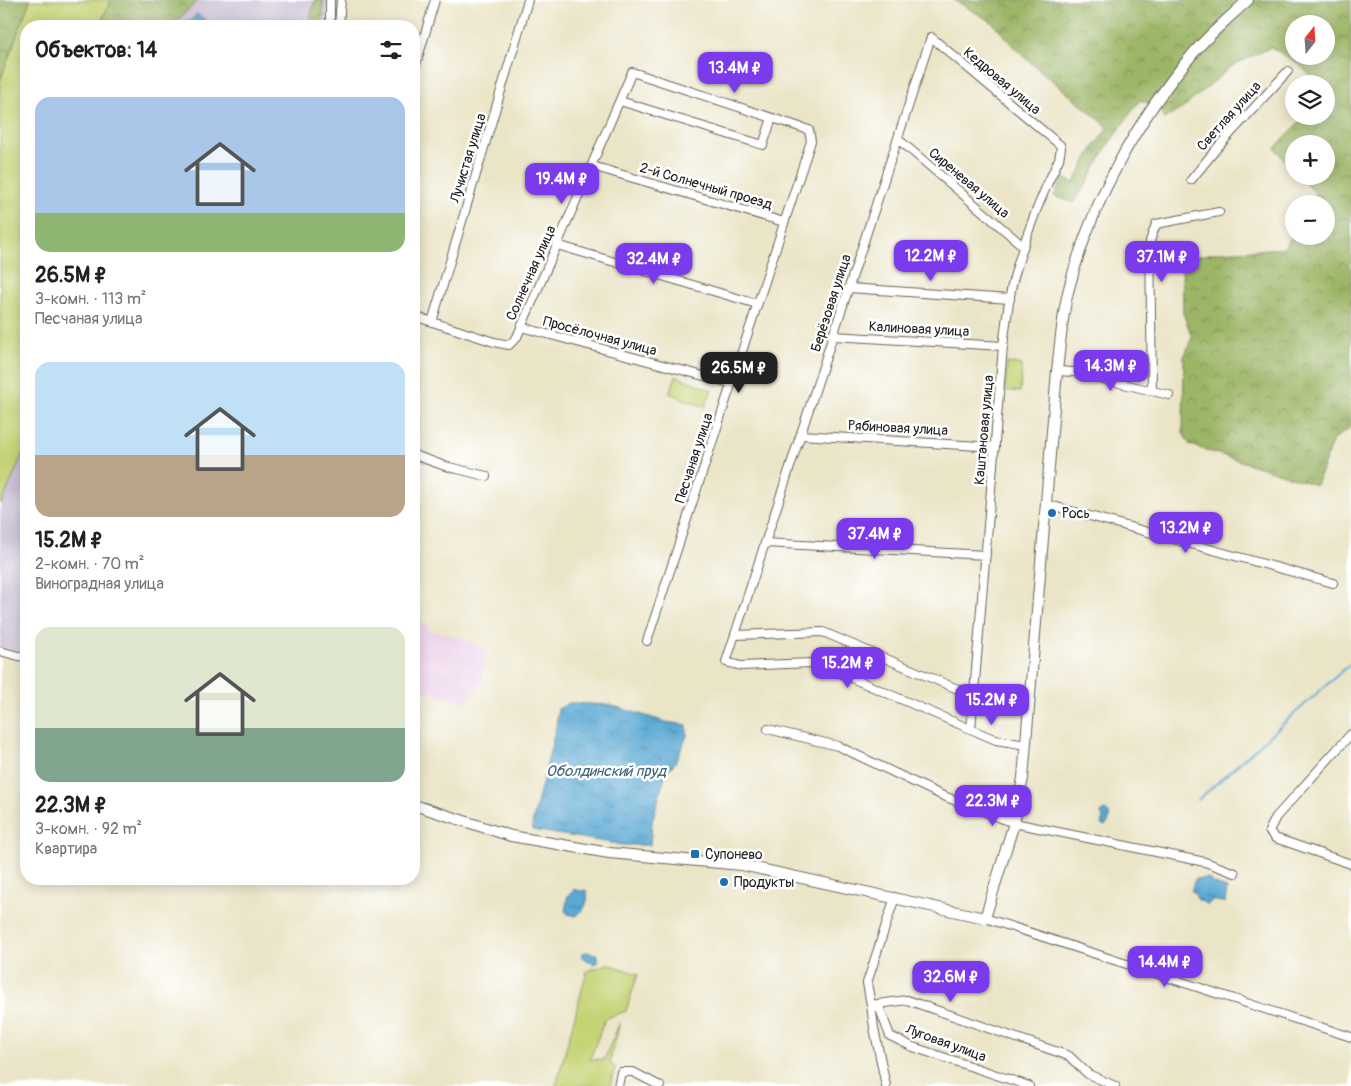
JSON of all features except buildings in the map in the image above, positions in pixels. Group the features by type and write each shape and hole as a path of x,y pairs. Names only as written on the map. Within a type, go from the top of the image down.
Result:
{"street":[{"path":"330,0 330,20"},
{"path":"339,20 341,0"},
{"path":"420,51 435,0"},
{"name":"Лучистая улица","path":"432,322 528,0"},
{"path":"985,918 1014,823 1023,778 1056,371 1068,292 1086,234 1107,186 1143,122 1197,49 1248,0"},
{"name":"Берёзовая улица","path":"931,37 726,662 741,666 815,663 971,729"},
{"name":"Кедровая улица","path":"931,37 1058,144"},
{"name":"Светлая улица","path":"1191,180 1217,148 1288,71"},
{"name":"Солнечная улица","path":"432,322 494,342 508,344 517,337 632,72 809,130 811,140"},
{"path":"620,101 763,145 772,118"},
{"name":"Сиреневая улица","path":"898,139 1023,246"},
{"name":"Песчаная улица","path":"647,641 811,140"},
{"name":"Каштановая улица","path":"971,729 1003,346 1010,299 1023,246 1041,197 1061,152 1062,148 1058,144"},
{"name":"2-й Солнечный проезд","path":"592,166 784,222"},
{"path":"1152,391 1150,241 1156,224 1219,212"},
{"path":"557,245 757,304"},
{"path":"849,288 1010,299"},
{"path":"420,318 432,322"},
{"name":"Просёлочная улица","path":"522,327 730,383"},
{"name":"Калиновая улица","path":"833,336 1003,346"},
{"path":"1056,371 1074,372 1169,395"},
{"name":"Рябиновая улица","path":"801,435 995,447"},
{"path":"420,457 445,466 486,476"},
{"path":"1046,504 1333,583"},
{"path":"765,543 986,555"},
{"path":"735,635 823,632 974,696"},
{"path":"0,650 20,656"},
{"path":"768,729 838,746 941,795 1014,823 1205,862 1235,872"},
{"path":"971,729 998,741 1026,745"},
{"path":"1351,734 1276,817 1269,831 1275,838 1351,864"},
{"path":"420,807 511,836 609,854 742,865 985,918 1351,1038"},
{"path":"886,1086 867,983 895,897"},
{"path":"871,1005 907,1000 1069,1056 1088,1074 1115,1086"},
{"name":"Луговая улица","path":"871,1005 880,1010 890,1036 913,1047 1029,1086"},
{"path":"618,1086 621,1072 633,1072 660,1086"}],"shaded area":[{"path":"194,0 328,0 327,20 173,20"},
{"path":"20,460 20,653 0,647 0,502 2,503"},
{"path":"420,618 429,630 463,638 485,651 487,655 479,687 464,702 420,690"}],"green space":[{"path":"0,0 30,0 23,20 20,20 20,27 0,81"},
{"path":"30,0 111,0 102,20 23,20"},
{"path":"111,0 199,0 177,20 102,20"},
{"path":"315,0 323,0 322,20 310,20"},
{"path":"954,0 1351,0 1351,427 1333,440 1316,485 1190,445 1183,433 1184,357 1192,337 1183,313 1182,259 1220,252 1285,248 1287,245 1335,245 1335,195 1314,195 1315,192 1307,185 1335,185 1335,135 1287,135 1297,125 1335,125 1335,75 1310,75 1299,65 1335,65 1335,15 1285,15 1285,56 1271,47 1232,66 1183,108 1164,119 1159,108 1140,100 1106,148 1074,203 1054,196 1063,178 1074,183 1090,153 1108,127 1024,57 992,22"},
{"path":"20,27 20,460 2,503 0,502 0,81"},
{"path":"1285,137 1285,161 1275,148"},
{"path":"1007,363 1022,365 1020,392 1005,390"},
{"path":"676,376 712,390 705,407 669,393"},
{"path":"608,964 638,974 626,1011 605,1019 590,1059 604,1060 620,1022 610,1062 615,1068 610,1086 556,1086 587,971"}],"water":[{"path":"197,14 205,20 192,20"},
{"name":"Оболдинский пруд","path":"569,703 610,705 666,722 687,725 687,736 675,763 666,772 652,822 650,845 623,845 533,830 532,824 556,727 558,709"},
{"path":"1105,810 1109,813 1109,817 1108,823 1104,826 1101,825 1103,818 1101,813"},
{"path":"1208,878 1215,884 1227,888 1225,903 1212,900 1208,905 1197,899 1194,892 1191,891 1195,879"},
{"path":"574,889 586,890 587,893 587,901 584,908 576,916 565,911 568,895"},
{"path":"582,953 597,954 597,962 594,964 581,956"}],"waterway":[{"path":"1198,800 1351,663"}],"place":[{"name":"Рось","path":"1052,513"},
{"name":"Супонево","path":"695,854"},
{"name":"Продукты","path":"724,882"}]}
